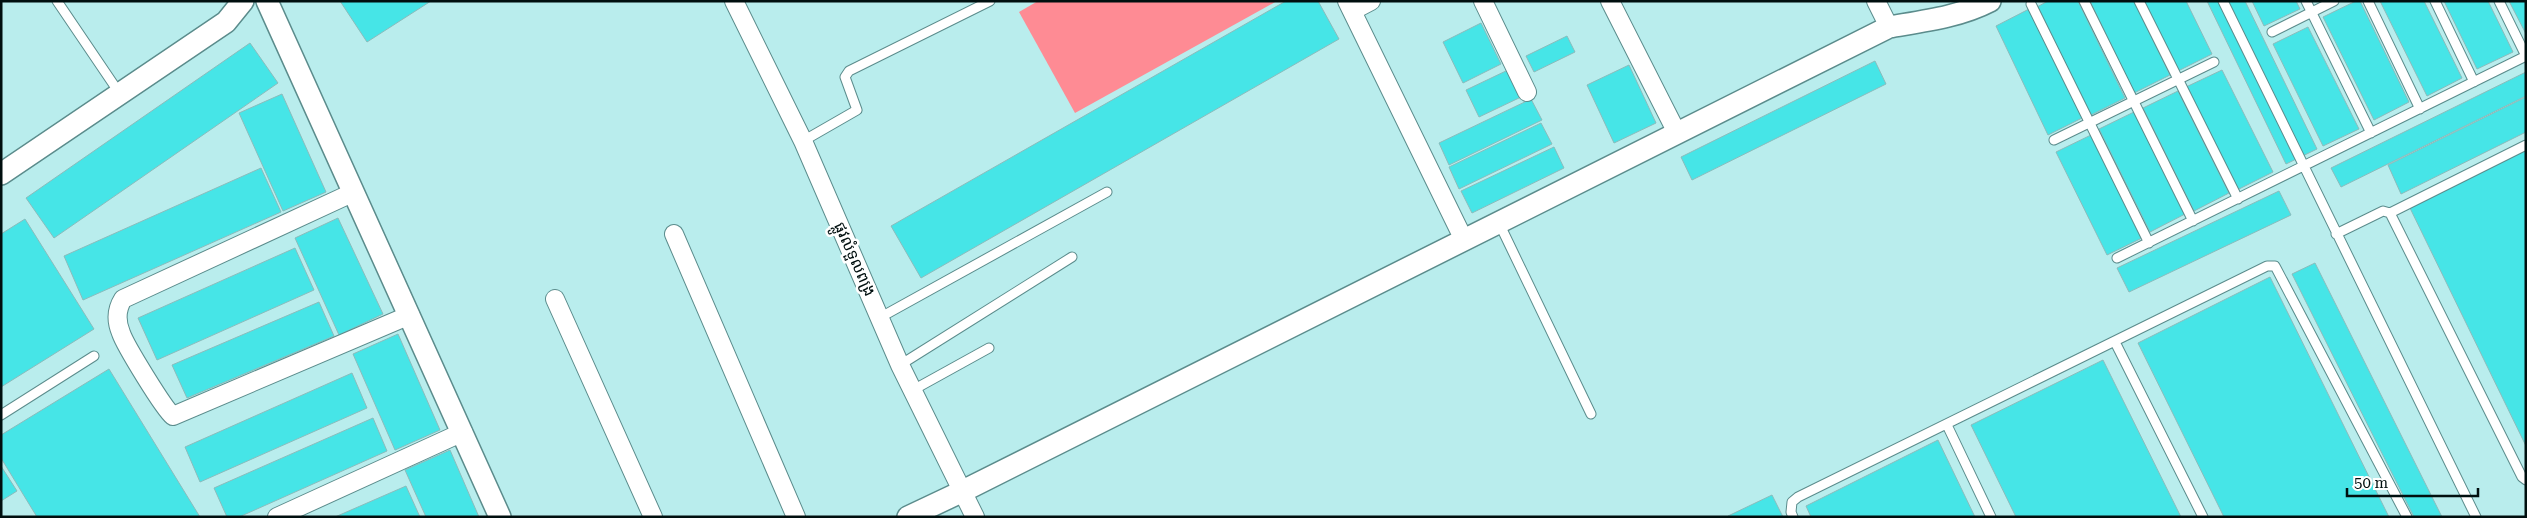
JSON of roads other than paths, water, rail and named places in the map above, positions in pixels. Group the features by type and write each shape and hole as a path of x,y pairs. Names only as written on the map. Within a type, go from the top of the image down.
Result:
{"street":[{"path":"1,174 226,22 243,1"},
{"path":"267,1 352,193 410,315 500,517"},
{"name":"ផ្លូវលំទួលពង្រ","path":"734,1 803,141 912,390 975,517"},
{"path":"1371,1 1350,6 1464,240"},
{"path":"1482,1 1527,92"},
{"path":"1610,1 1677,133"},
{"path":"1876,1 1889,27"},
{"path":"908,517 963,492 1889,27 1945,18 1974,9 1990,1"},
{"path":"352,193 123,299 118,306 117,316 121,334 173,416 179,416 410,315"},
{"path":"674,234 796,517"},
{"path":"555,300 653,517"},
{"path":"277,517 462,432"}],"lane":[{"path":"57,1 120,94"},
{"path":"803,141 856,110 845,77 849,71 990,1"},
{"path":"2084,1 2193,221"},
{"path":"2139,1 2238,199"},
{"path":"2223,1 2474,516"},
{"path":"2306,1 2370,133"},
{"path":"2272,32 2334,1"},
{"path":"2368,1 2420,109"},
{"path":"2435,1 2474,82"},
{"path":"2117,258 2526,56 2499,1"},
{"path":"2031,4 2149,243"},
{"path":"2054,140 2214,62"},
{"path":"2390,213 2526,145"},
{"path":"880,317 1108,192"},
{"path":"2336,234 2384,211 2390,213 2522,477 2526,480"},
{"path":"1499,223 1591,414"},
{"path":"900,364 1072,257"},
{"path":"1793,517 1791,512 1792,502 1798,497 2267,266 2275,266 2408,517"},
{"path":"2115,342 2203,517"},
{"path":"912,390 988,348"},
{"path":"1,415 94,356"},
{"path":"1946,425 1991,517"}]}
